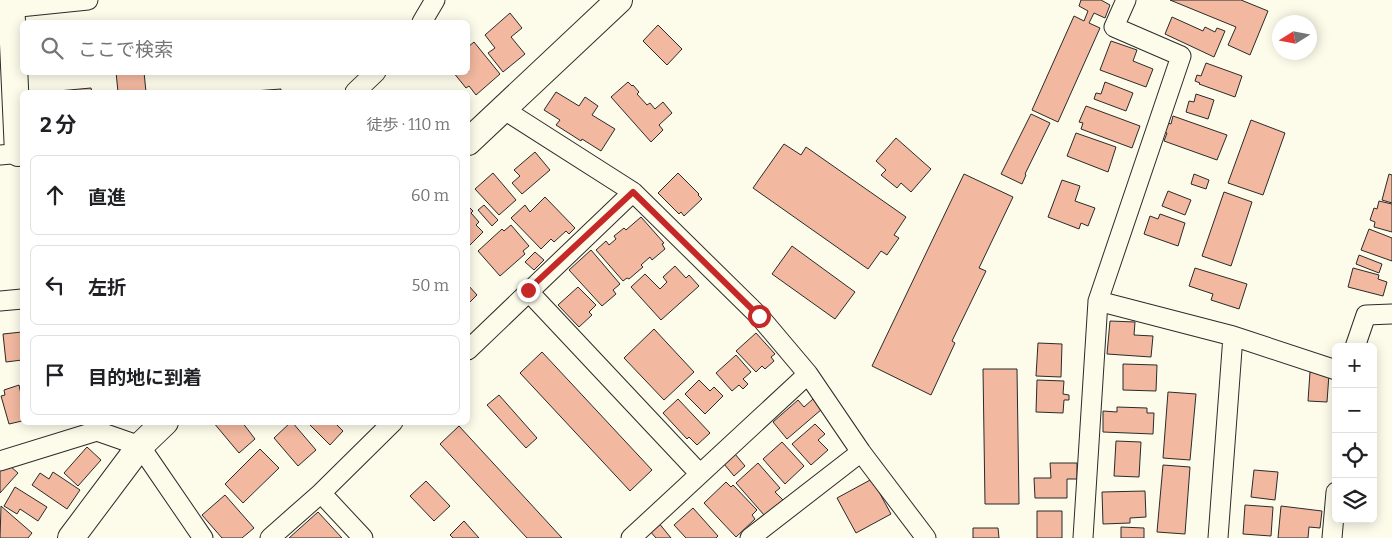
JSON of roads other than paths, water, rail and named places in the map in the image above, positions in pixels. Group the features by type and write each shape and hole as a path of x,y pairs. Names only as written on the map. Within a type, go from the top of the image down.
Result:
{"street":[{"path":"14,154 8,5 88,0"},
{"path":"423,20 435,0"},
{"path":"470,140 619,0"},
{"path":"1083,538 1098,301 1181,56 1114,27 1126,0"},
{"path":"356,90 373,75"},
{"path":"503,109 633,192 759,316 808,374 862,452 926,538"},
{"path":"470,348 528,290 633,192"},
{"path":"528,290 700,474"},
{"path":"0,301 20,299"},
{"path":"1098,301 1233,336 1332,369"},
{"path":"1356,343 1366,314 1392,314"},
{"path":"1218,538 1233,336"},
{"path":"631,538 808,374"},
{"path":"71,538 140,446 162,425"},
{"path":"270,538 321,493 390,425"},
{"path":"0,461 97,431 140,446 203,538"},
{"path":"750,538 862,452"},
{"path":"321,493 363,538"},
{"path":"1332,538 1333,523"}]}
